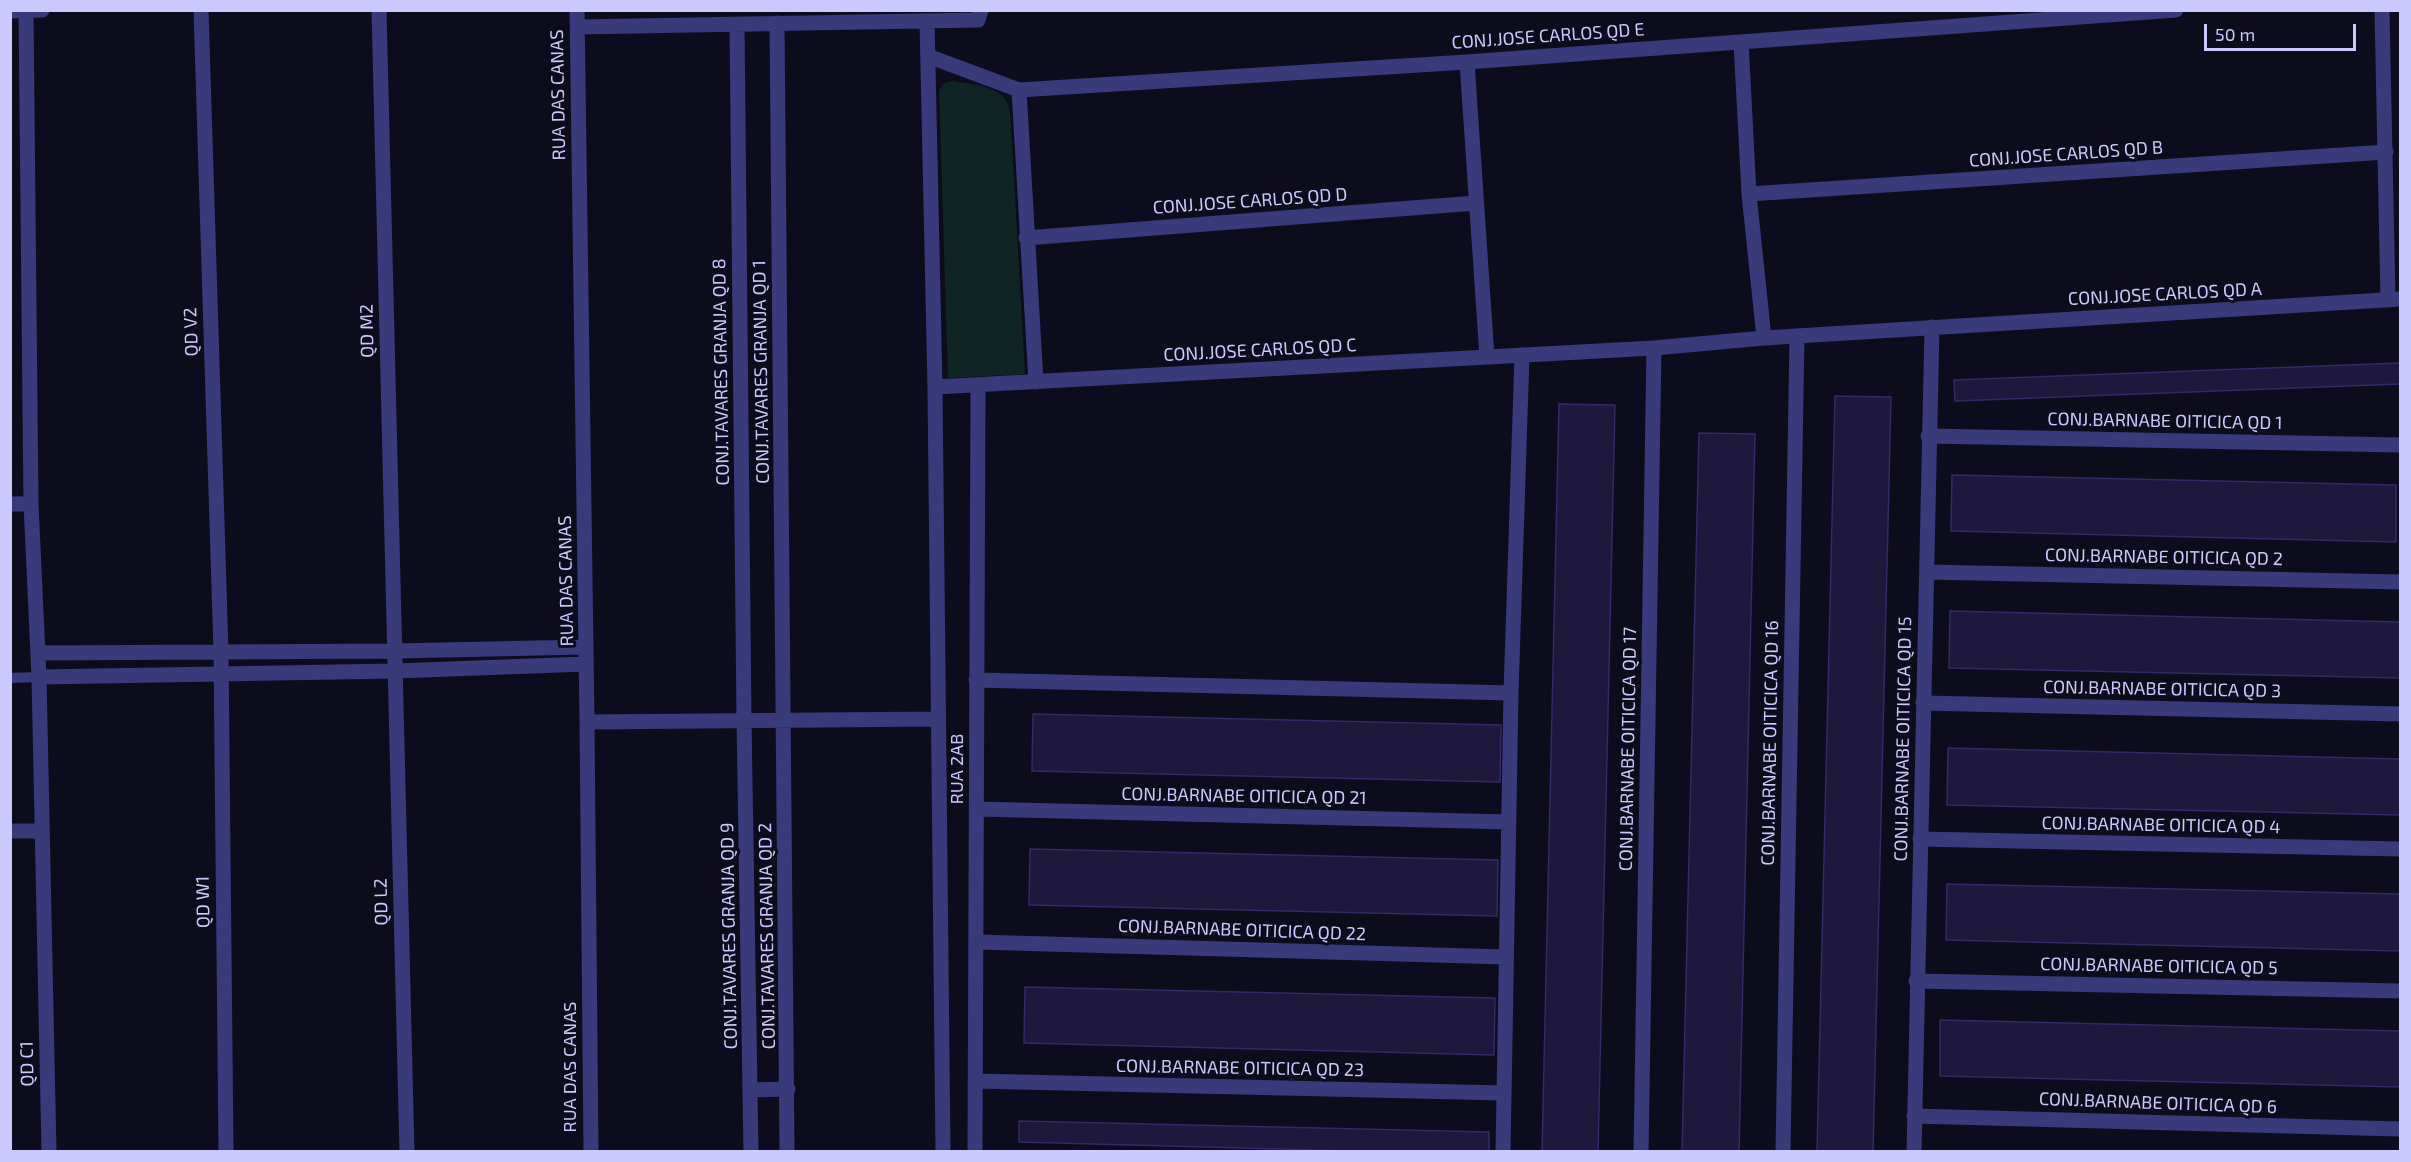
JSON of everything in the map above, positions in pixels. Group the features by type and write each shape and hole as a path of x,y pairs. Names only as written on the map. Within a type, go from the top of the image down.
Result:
{"street":[{"path":"10,11 42,10"},
{"name":"QD V2","path":"201,10 221,651"},
{"name":"QD M2","path":"379,10 394,651"},
{"name":"RUA DAS CANAS","path":"576,10 591,1152"},
{"name":"CONJ.JOSE CARLOS QD E","path":"928,56 1019,90 1467,62 2176,10"},
{"path":"2382,10 2386,152 2394,299"},
{"name":"QD C1","path":"26,11 31,504 39,677 49,1152"},
{"path":"577,27 712,18 737,24 777,24 848,16 927,21 979,15"},
{"path":"927,21 935,387 943,1152"},
{"name":"CONJ.TAVARES GRANJA QD 8","path":"737,24 744,720"},
{"name":"CONJ.TAVARES GRANJA QD 1","path":"777,24 783,720"},
{"path":"1741,42 1749,194 1764,338"},
{"path":"1467,62 1487,357"},
{"path":"1019,90 1036,382"},
{"name":"CONJ.JOSE CARLOS QD B","path":"1749,194 2386,152"},
{"name":"CONJ.JOSE CARLOS QD D","path":"1026,238 1476,203"},
{"name":"CONJ.JOSE CARLOS QD A","path":"1764,338 2394,299"},
{"name":"CONJ.BARNABE OITICICA QD 15","path":"1914,1152 1932,327"},
{"name":"CONJ.BARNABE OITICICA QD 16","path":"1783,1152 1797,336"},
{"name":"CONJ.JOSE CARLOS QD C","path":"935,387 1654,348 1764,338"},
{"name":"CONJ.BARNABE OITICICA QD 17","path":"1641,1152 1654,348"},
{"path":"1503,1152 1511,693 1522,355"},
{"name":"RUA 2AB","path":"975,1152 978,385"},
{"name":"CONJ.BARNABE OITICICA QD 1","path":"1928,436 2400,445"},
{"path":"10,504 31,504"},
{"name":"CONJ.BARNABE OITICICA QD 2","path":"1926,572 2400,582"},
{"path":"38,653 394,651 586,647"},
{"name":"QD W1","path":"221,651 226,1152"},
{"name":"QD L2","path":"394,651 406,1152"},
{"path":"39,677 395,671 586,664"},
{"path":"976,680 1511,693"},
{"name":"CONJ.BARNABE OITICICA QD 3","path":"1923,704 2400,714"},
{"path":"587,722 938,719"},
{"name":"CONJ.TAVARES GRANJA QD 9","path":"744,720 751,1152"},
{"name":"CONJ.TAVARES GRANJA QD 2","path":"783,720 788,1152"},
{"name":"CONJ.BARNABE OITICICA QD 21","path":"977,809 1509,822"},
{"path":"10,831 41,831"},
{"name":"CONJ.BARNABE OITICICA QD 4","path":"1920,839 2400,849"},
{"name":"CONJ.BARNABE OITICICA QD 22","path":"977,942 1506,957"},
{"name":"CONJ.BARNABE OITICICA QD 5","path":"1916,981 2400,991"},
{"name":"CONJ.BARNABE OITICICA QD 23","path":"975,1081 1504,1093"},
{"path":"751,1090 788,1089"},
{"name":"CONJ.BARNABE OITICICA QD 6","path":"1914,1116 2400,1129"}],"lane":[{"path":"10,678 39,677"}],"green space":[{"path":"953,81 979,85 995,91 1006,101 1010,109 1025,374 948,378 939,91 944,83"}],"building":[{"path":"2400,363 2400,384 1955,401 1954,380"},
{"path":"1835,396 1891,397 1873,1152 1817,1152"},
{"path":"1559,404 1615,405 1598,1152 1542,1152"},
{"path":"1699,433 1755,434 1739,1152 1682,1152"},
{"path":"1952,475 2396,485 2396,542 1951,531"},
{"path":"1950,611 2400,622 2400,678 1949,668"},
{"path":"1033,714 1501,725 1500,782 1032,771"},
{"path":"1948,748 2400,759 2400,815 1947,805"},
{"path":"1030,849 1498,860 1497,916 1029,905"},
{"path":"1947,884 2400,894 2400,951 1946,940"},
{"path":"1025,987 1495,998 1494,1055 1024,1043"},
{"path":"1940,1020 2400,1031 2400,1087 1940,1076"},
{"path":"1019,1121 1489,1132 1489,1152 1391,1152 1019,1142"}]}
